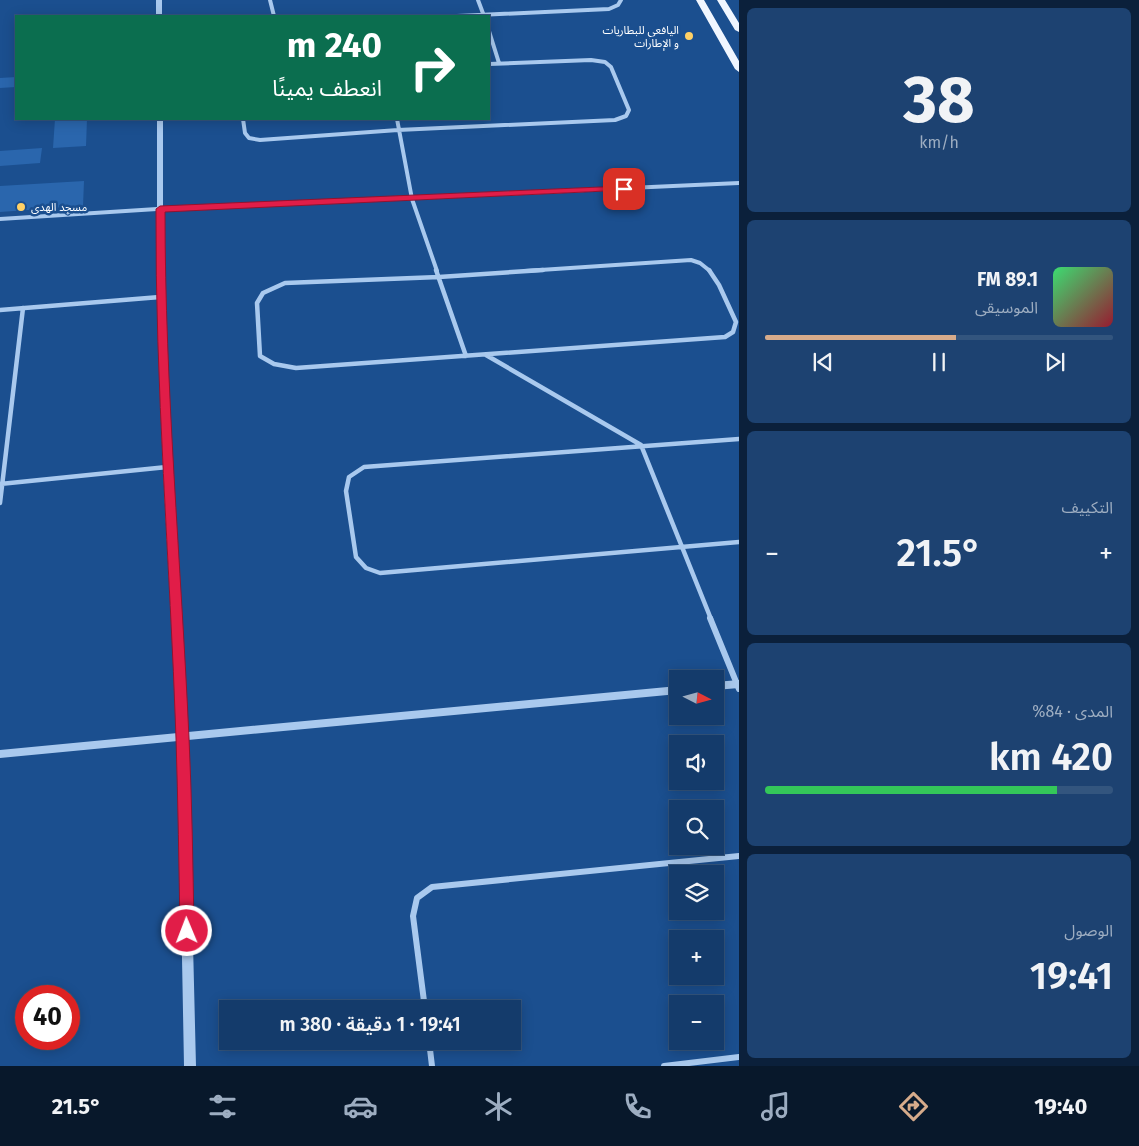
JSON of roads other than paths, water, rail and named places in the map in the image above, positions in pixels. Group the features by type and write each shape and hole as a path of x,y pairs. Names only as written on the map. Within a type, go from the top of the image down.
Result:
{"main road":[{"path":"700,0 739,69"},
{"path":"721,0 739,30"}],"street":[{"path":"159,0 159,15"},
{"path":"270,0 274,15"},
{"path":"478,0 484,15"},
{"path":"490,16 609,9 618,5 621,0"},
{"path":"490,35 498,63"},
{"path":"243,120 244,133 249,138 260,140 398,130 615,120 626,116 629,110 611,67 605,62 591,60 490,64"},
{"path":"160,120 160,297 182,738 190,1066"},
{"path":"397,120 412,199 466,356"},
{"path":"0,219 160,209 739,183"},
{"path":"691,260 700,261 708,267 736,322 733,332 725,337 486,355 296,368 274,364 260,356 257,303 263,293 285,283 439,277 691,260"},
{"path":"0,310 160,297"},
{"path":"0,502 0,484 23,308"},
{"path":"486,355 641,445 739,686 724,686"},
{"path":"739,438 364,467 349,477 346,491 356,557 366,568 380,573 739,542"},
{"path":"0,484 167,467"},
{"path":"0,754 669,691"},
{"path":"423,1000 413,916 417,898 432,887 739,856"},
{"path":"430,1050 432,1066"},
{"path":"664,1066 739,1057"}],"place":[{"name":"اليافعي للبطاريات و الإطارات","path":"689,36"},
{"name":"مسجد الهدى","path":"21,207"}]}
